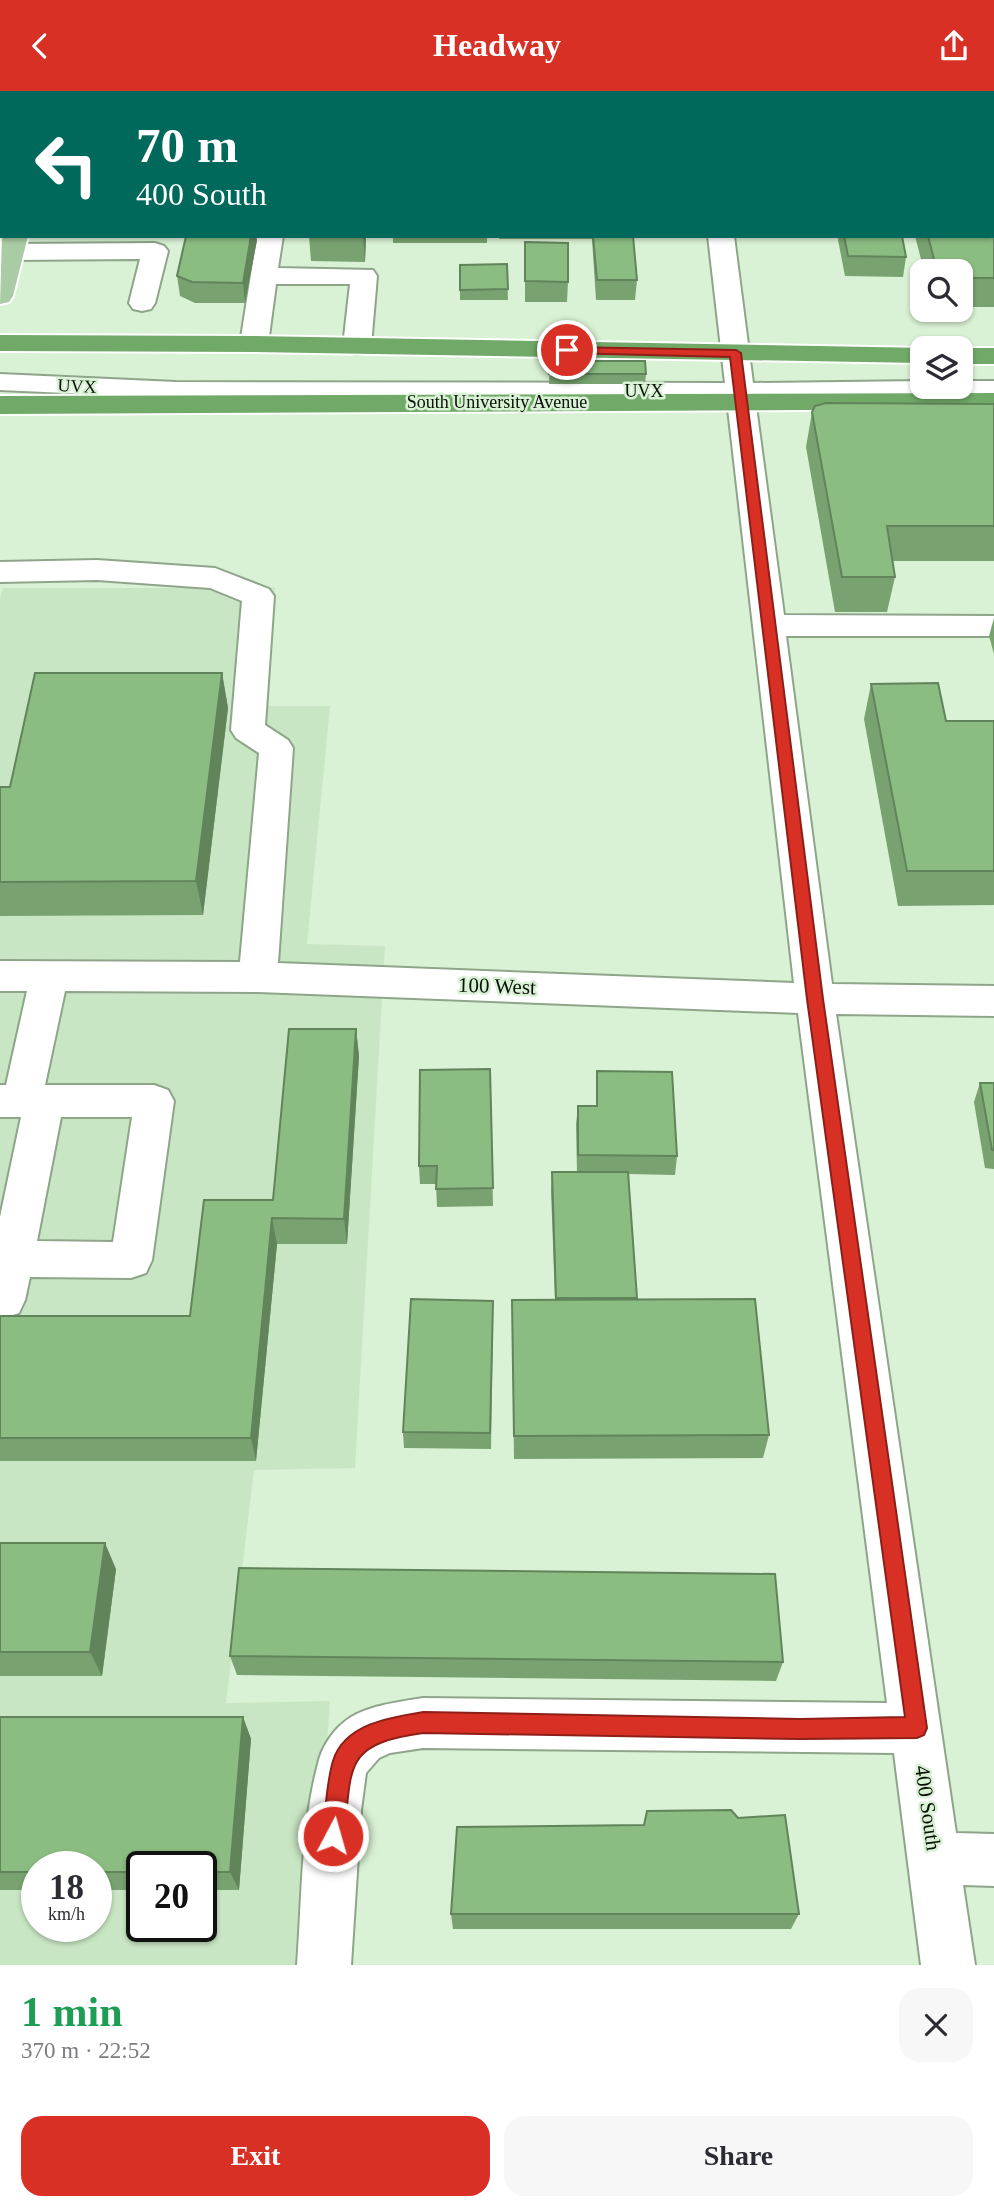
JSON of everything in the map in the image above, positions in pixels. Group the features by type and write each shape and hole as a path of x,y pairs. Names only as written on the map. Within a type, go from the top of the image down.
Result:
{"highway":[{"name":"South University Avenue","path":"0,343 357,346 994,401"},
{"path":"973,356 994,356"},
{"name":"South University Avenue","path":"0,405 738,379 910,357"}],"main road":[{"path":"0,296 13,244"}],"street":[{"path":"254,344 270,238"},
{"name":"400 South","path":"721,238 815,999 948,1965"},
{"path":"13,244 155,251 142,303"},
{"path":"265,276 364,277 357,346"},
{"name":"UVX","path":"0,372 117,379 275,379 389,377 527,369 994,389"},
{"path":"973,371 994,371"},
{"name":"UVX","path":"0,382 176,390 738,379 910,372"},
{"path":"0,572 97,570 215,578 258,596 248,730 276,748 258,977"},
{"path":"770,625 994,626"},
{"name":"100 West","path":"0,976 258,977 815,999 994,1001"},
{"path":"0,1300 4,1300 13,1259 22,1101 48,977"},
{"path":"13,1259 131,1260 154,1101 22,1101"},
{"path":"324,1965 335,1810 342,1762 361,1740 387,1728 423,1723 800,1729 917,1728"},
{"path":"934,1859 994,1860"}],"shaded area":[{"path":"3,588 275,588 263,706 330,706 307,944 385,946 355,1468 254,1470 226,1703 330,1701 311,1965 0,1965 0,599"}],"building":[{"path":"186,238 251,238 243,283 192,282 177,276"},
{"path":"593,238 633,238 637,280 597,280"},
{"path":"844,238 902,238 906,257 848,256"},
{"path":"929,238 994,238 994,278 973,278 973,259 934,259"},
{"path":"525,242 568,243 568,282 525,281"},
{"path":"507,264 508,289 460,290 460,265"},
{"path":"550,361 645,361 646,374 549,374"},
{"path":"826,403 994,404 994,526 887,526 895,577 842,577 812,412 815,406"},
{"path":"35,673 222,673 196,881 0,882 0,787 10,787"},
{"path":"938,683 946,721 994,721 994,871 907,871 871,684"},
{"path":"289,1029 356,1029 344,1219 272,1218 251,1438 0,1438 0,1316 190,1316 204,1200 273,1200"},
{"path":"490,1069 493,1188 436,1189 437,1166 419,1166 420,1070"},
{"path":"597,1071 672,1072 677,1156 578,1155 578,1106 597,1106"},
{"path":"980,1083 994,1083 994,1150 992,1150"},
{"path":"552,1172 628,1172 637,1298 556,1298"},
{"path":"411,1299 493,1301 490,1433 403,1432"},
{"path":"755,1299 769,1435 514,1436 512,1300"},
{"path":"0,1543 105,1543 90,1652 0,1652"},
{"path":"239,1568 775,1574 783,1662 230,1656"},
{"path":"0,1717 243,1717 230,1872 217,1872 217,1851 126,1851 126,1872 112,1872 112,1851 21,1851 21,1872 0,1872"},
{"path":"731,1810 738,1818 785,1815 799,1914 451,1914 457,1827 644,1825 647,1811"}],"route":[{"path":"333,1836 342,1762 361,1740 387,1728 423,1723 800,1729 917,1728 815,999 736,353 567,350"}]}
